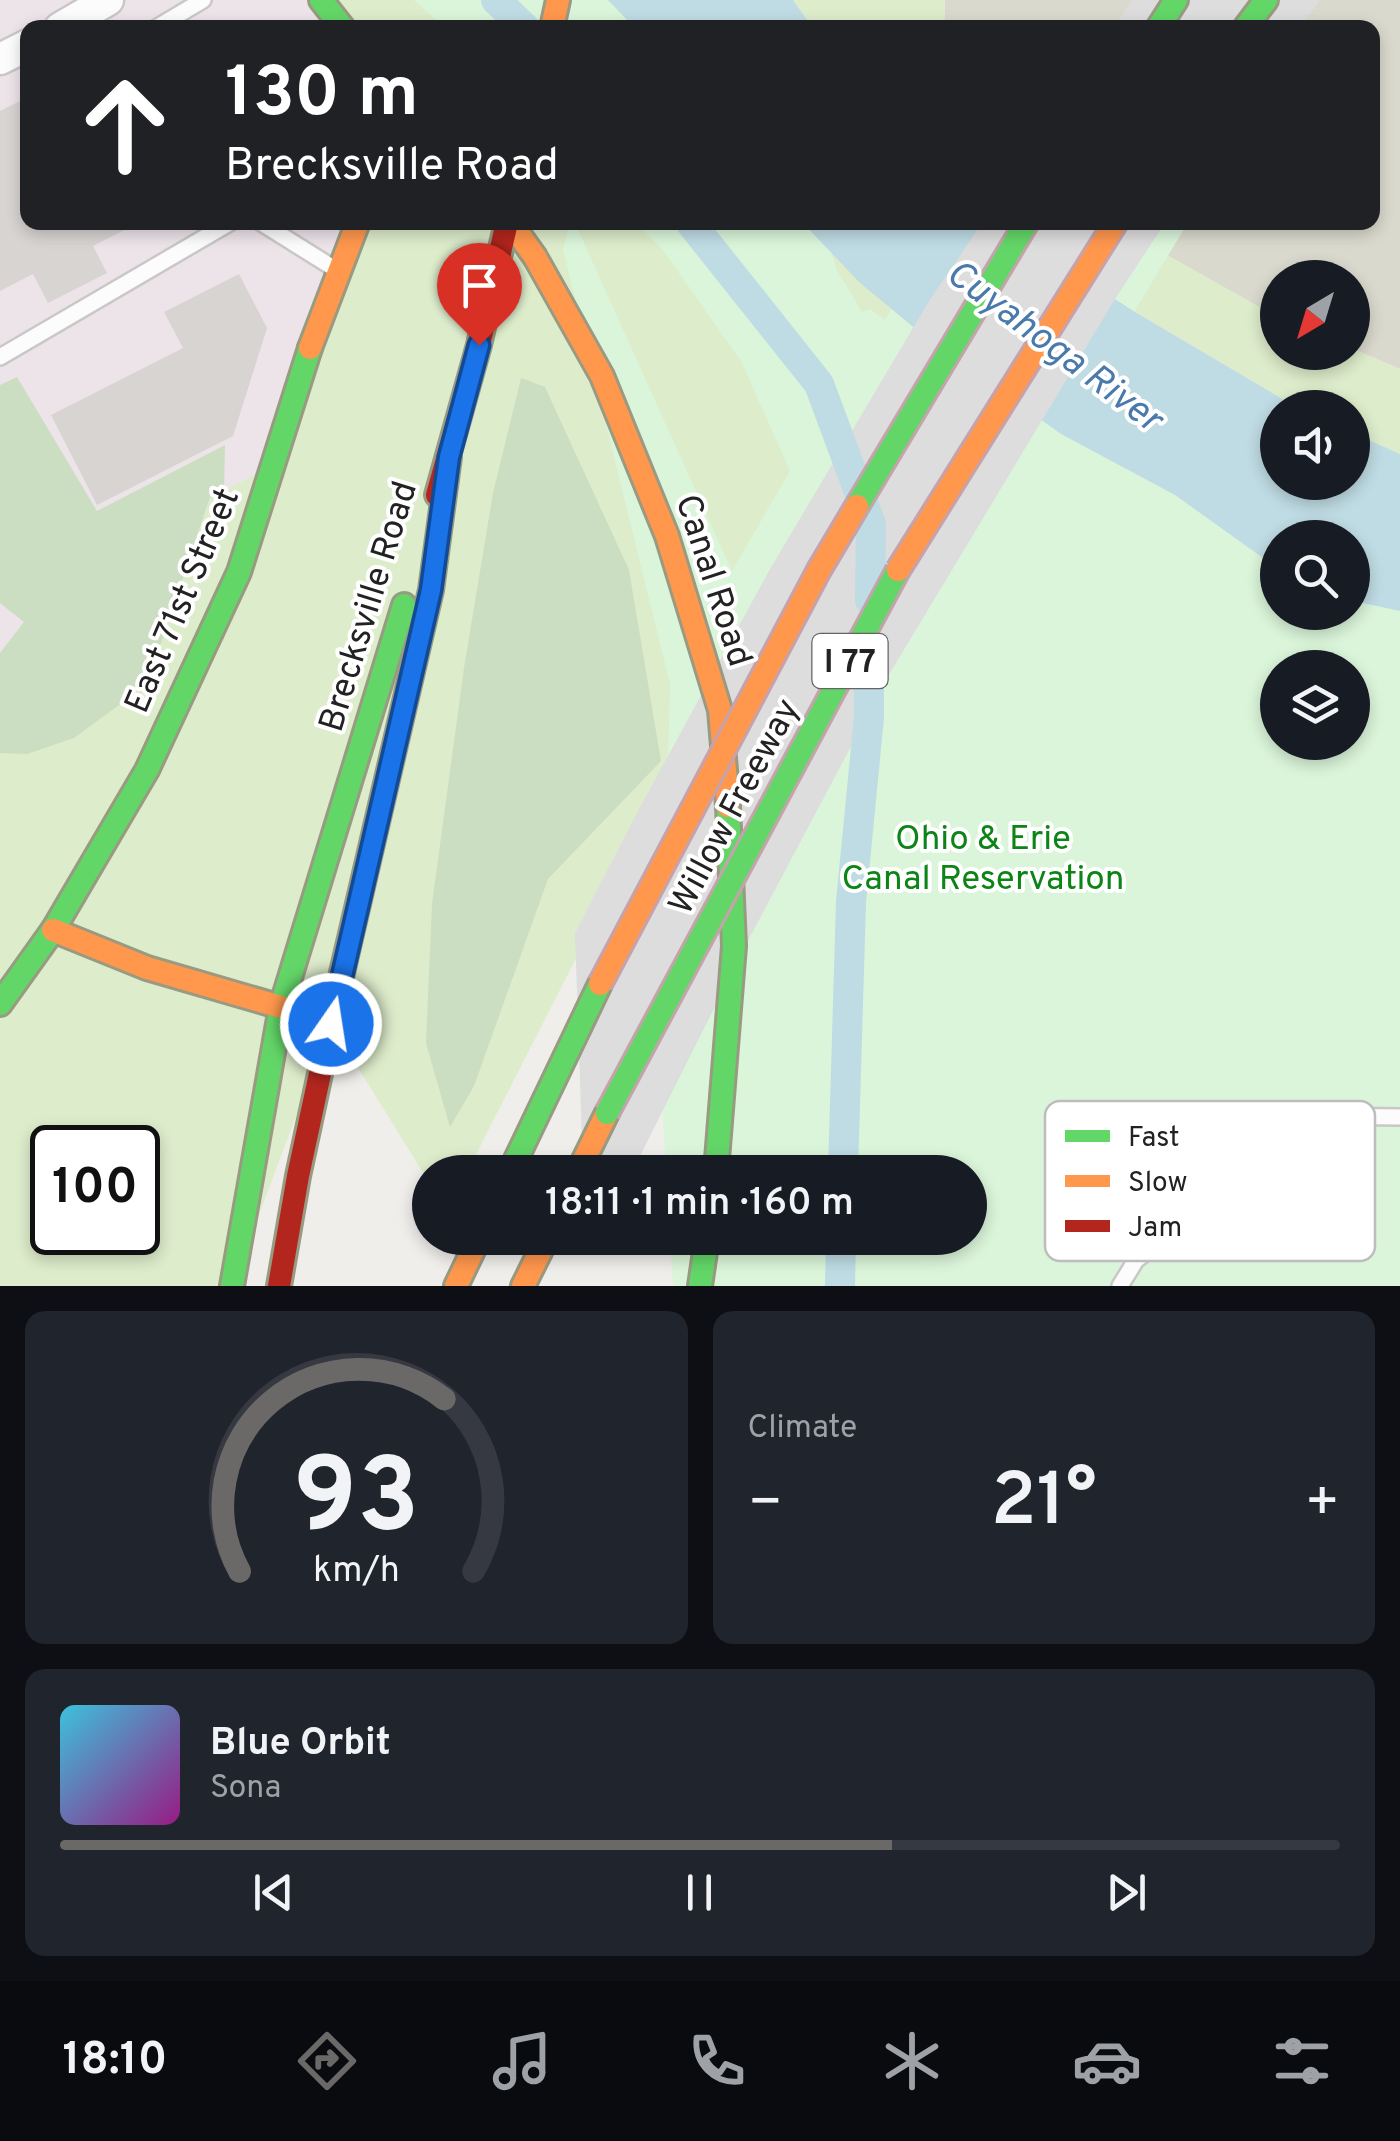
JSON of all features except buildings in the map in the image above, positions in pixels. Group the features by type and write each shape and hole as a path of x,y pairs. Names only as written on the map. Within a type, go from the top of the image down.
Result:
{"main road":[{"path":"320,0 336,20"},
{"name":"East 71st Street","path":"0,1004 53,930 147,770 239,572 355,230"},
{"name":"Brecksville Road","path":"232,1286 281,1007 449,457 506,230"},
{"name":"Canal Road","path":"514,230 535,258 602,376 667,536 720,710 734,946 717,1155"},
{"name":"Willow Freeway","path":"518,1155 600,984 819,570 1022,230"},
{"name":"Willow Freeway","path":"586,1155 892,580 1111,230"},
{"path":"278,1286 334,1008 431,590 449,457"},
{"path":"53,930 148,968 281,1007"},
{"path":"456,1286 472,1255"},
{"path":"523,1286 538,1255"},
{"path":"700,1286 705,1255"}],"street":[{"path":"74,20 108,0"}],"lane":[{"path":"169,20 203,0"},
{"path":"0,356 217,230"},
{"path":"273,230 338,271"},
{"path":"1375,1117 1400,1117"},
{"path":"1120,1286 1135,1261"}],"shaded area":[{"path":"0,0 321,0 337,20 20,20 20,230 356,230 273,466 67,566 0,653"},
{"path":"945,0 1400,0 1400,369 1370,356 1370,260 1260,260 1260,307 1122,230 1380,230 1380,20 944,20"}],"green space":[{"path":"321,0 629,0 645,20 337,20"},
{"path":"414,0 608,0 627,20 436,20"},
{"path":"793,0 945,0 944,20 807,20"},
{"path":"356,230 824,230 924,336 714,688 476,1155 412,1155 331,1024 232,1286 0,1286 0,653 67,566 273,466"},
{"name":"Ohio & Erie Canal Reservation","path":"568,230 578,230 732,571 790,471 741,361 662,249 643,230 823,230 837,270 862,312 870,309 885,320 940,230 1183,230 1061,434 1175,495 1260,556 1260,630 1370,630 1370,605 1400,611 1400,1286 673,1286 671,1255 987,1255 987,1155 665,1155 660,1070 670,684 563,250"},
{"path":"1008,230 1122,230 1260,307 1260,370 1370,370 1370,356 1400,369 1400,454 1370,441 1370,390 1267,390 1135,312"},
{"path":"17,377 97,511 225,445 224,490 210,497 154,664 123,702 74,738 27,754 0,753 0,653 24,622 0,603 0,385"},
{"path":"521,378 545,387 629,570 661,761 548,879 474,1086 450,1127 426,1043 432,904 493,493"}],"water":[{"path":"608,0 793,0 807,20 627,20"},
{"name":"Cuyahoga River","path":"810,230 1008,230 1135,312 1267,390 1260,390 1260,500 1370,500 1370,441 1400,454 1400,611 1370,605 1370,520 1260,520 1260,556 1175,495 1061,434 924,336 859,282"}],"pier":[{"path":"1132,0 1320,0 1305,20 1119,20"},
{"path":"977,230 1160,230 890,673 641,1155 582,1155 575,933 770,569 929,301"}],"waterway":[{"path":"496,0 517,20"},
{"path":"696,230 819,384 871,524 870,600"},
{"path":"844,1155 851,902 869,717 869,646"},
{"path":"840,1286 841,1255"}],"traffic: fast":[{"path":"321,0 337,20"},
{"path":"1163,20 1176,0"},
{"path":"1251,20 1266,0"},
{"path":"857,506 1022,230"},
{"path":"0,1004 53,930 147,770 239,572 310,348"},
{"path":"338,990 431,590 449,457"},
{"path":"607,1113 898,570"},
{"path":"281,1007 404,605"},
{"path":"717,1155 734,946 728,806"},
{"path":"518,1155 600,984"},
{"path":"232,1286 281,1007"},
{"path":"700,1286 705,1255"}],"traffic: slow":[{"path":"554,20 558,0"},
{"path":"310,348 355,230"},
{"path":"516,230 602,376 667,536 720,710 728,806"},
{"path":"898,570 1111,230"},
{"path":"600,984 819,570 857,506"},
{"path":"53,930 147,968 281,1007"},
{"path":"586,1155 607,1113"},
{"path":"456,1286 471,1255"},
{"path":"523,1286 538,1255"}],"traffic: jam":[{"path":"437,495 479,345 505,230"},
{"path":"279,1286 338,990"}],"route":[{"path":"331,1024 431,590 449,457 479,345"}]}
